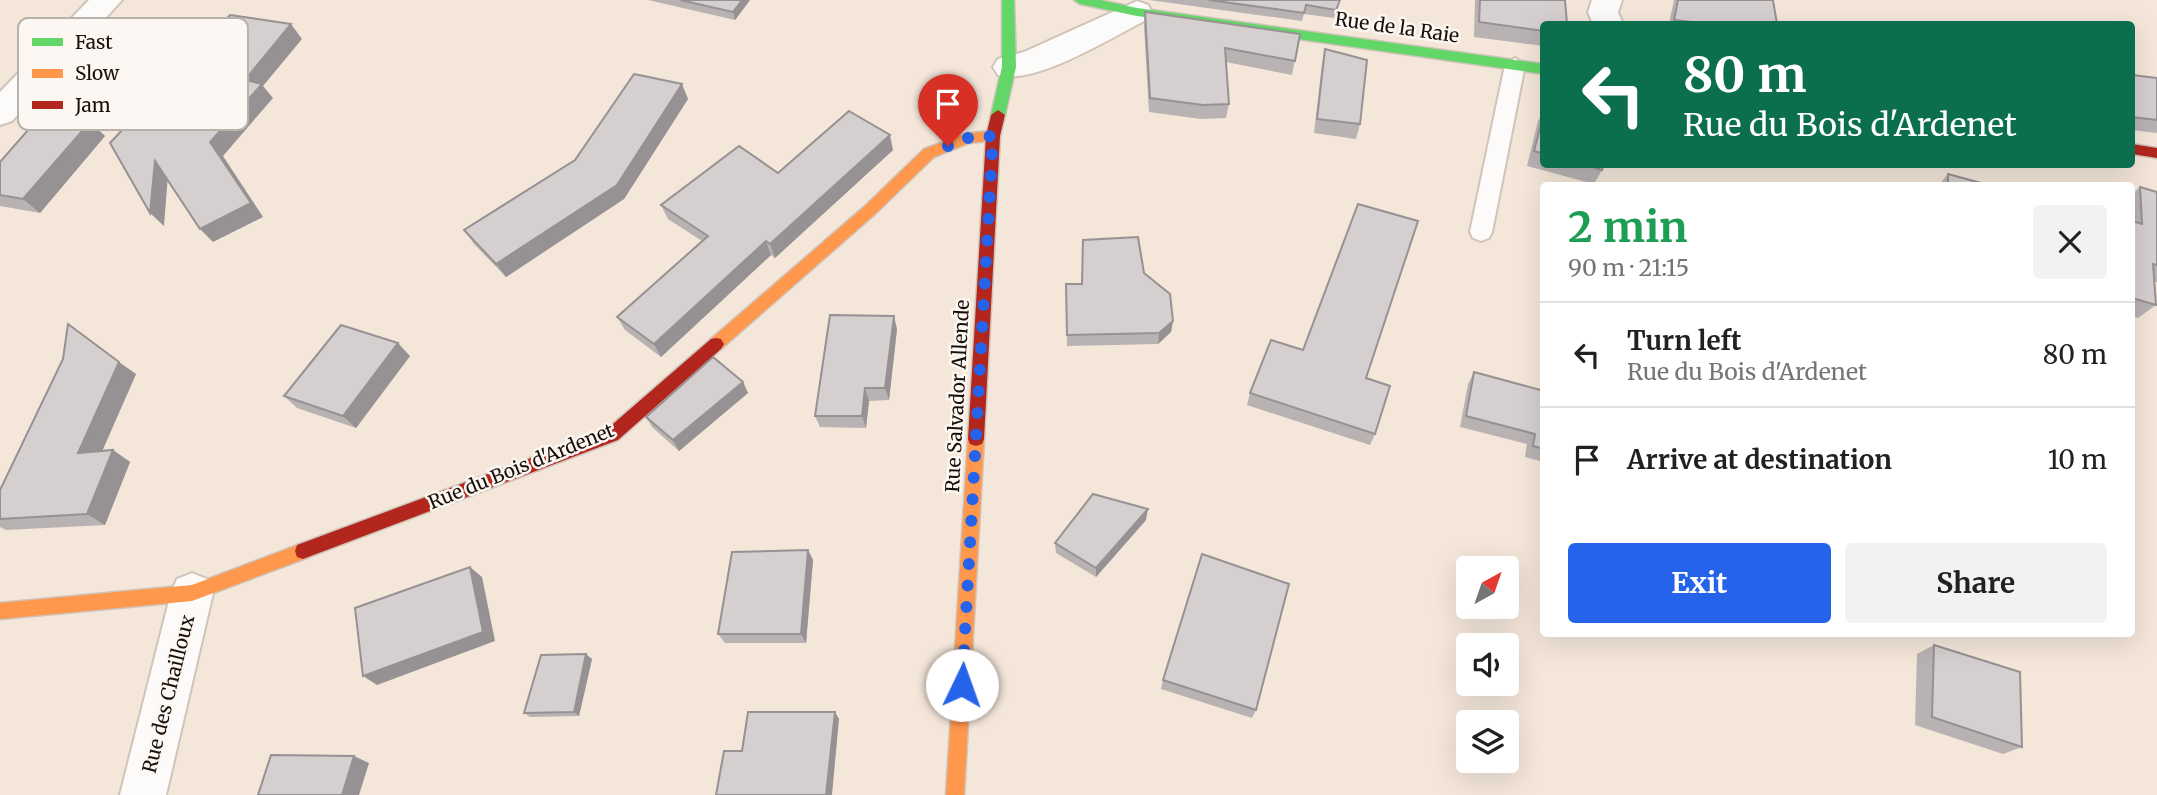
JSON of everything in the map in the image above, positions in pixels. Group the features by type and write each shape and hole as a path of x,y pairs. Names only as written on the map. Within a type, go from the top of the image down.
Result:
{"street":[{"path":"90,18 107,0"},
{"name":"Rue Salvador Allende","path":"956,795 993,136 1009,67 1008,0"},
{"name":"Rue de la Raie","path":"1080,0 1137,12 1540,68"},
{"path":"1607,0 1603,12 1607,21"},
{"path":"1009,67 1032,62 1137,12"},
{"path":"0,113 18,94"},
{"name":"Rue du Bois d'Ardenet","path":"0,611 192,593 612,435 870,210 929,153 968,138 993,136"},
{"path":"2135,149 2157,153"},
{"name":"Rue des Chailloux","path":"143,795 192,593"}],"lane":[{"path":"1481,232 1515,65"}],"building":[{"path":"680,0 742,0 733,12"},
{"path":"1209,0 1340,0 1336,10 1306,5 1304,13"},
{"path":"1480,0 1565,0 1567,21 1540,21 1540,30 1479,22"},
{"path":"1678,0 1773,0 1776,21 1683,21 1674,20"},
{"path":"1145,12 1300,34 1295,61 1225,48 1229,104 1203,105 1150,98"},
{"path":"230,15 291,24 248,76 248,18 227,18"},
{"path":"1325,49 1367,60 1360,124 1317,119"},
{"path":"634,74 682,84 617,185 496,264 464,230 575,160"},
{"path":"2135,75 2157,78 2157,120 2135,117"},
{"path":"248,81 262,84 248,100"},
{"path":"849,111 890,135 770,244 766,241 654,344 617,317 708,236 661,205 739,146 778,173"},
{"path":"1540,128 1540,153 1534,151"},
{"path":"28,130 83,130 23,199 0,195 0,162"},
{"path":"122,130 221,130 210,142 251,203 200,229 155,161 150,213 110,143"},
{"path":"1948,174 1977,182 1948,182"},
{"path":"2140,187 2157,192 2157,265 2153,264 2156,305 2135,299 2135,222 2142,224"},
{"path":"1358,204 1418,221 1366,378 1390,386 1375,434 1250,393 1271,340 1303,350"},
{"path":"1138,237 1144,273 1170,294 1173,321 1159,333 1067,335 1066,284 1082,284 1083,240"},
{"path":"830,315 894,316 885,388 865,388 862,416 815,416"},
{"path":"68,324 119,362 78,453 113,450 87,514 0,519 0,490 63,359"},
{"path":"341,325 398,343 343,416 284,396"},
{"path":"713,357 743,382 673,440 646,417"},
{"path":"1474,372 1540,390 1540,448 1533,446 1535,434 1466,416"},
{"path":"1093,494 1148,509 1096,568 1055,543"},
{"path":"808,550 801,634 718,634 732,552"},
{"path":"1202,554 1289,584 1256,710 1163,680"},
{"path":"470,567 483,632 363,676 355,608"},
{"path":"1934,645 2020,672 2022,747 1932,717"},
{"path":"586,654 574,712 524,713 541,655"},
{"path":"748,712 835,712 826,795 716,795 724,751 742,751"},
{"path":"271,755 354,756 342,795 258,795"}],"traffic: fast":[{"path":"998,115 1009,67 1008,0"},
{"path":"1080,0 1137,12 1540,68"}],"traffic: slow":[{"path":"716,344 870,210 929,153 968,138 993,136"},
{"path":"955,795 976,439"},
{"path":"0,611 192,593 303,551"}],"traffic: jam":[{"path":"976,439 993,136 998,115"},
{"path":"2135,149 2157,153"},
{"path":"303,551 612,435 716,344"}],"route":[{"path":"948,146 968,138 993,136 962,685"}]}
